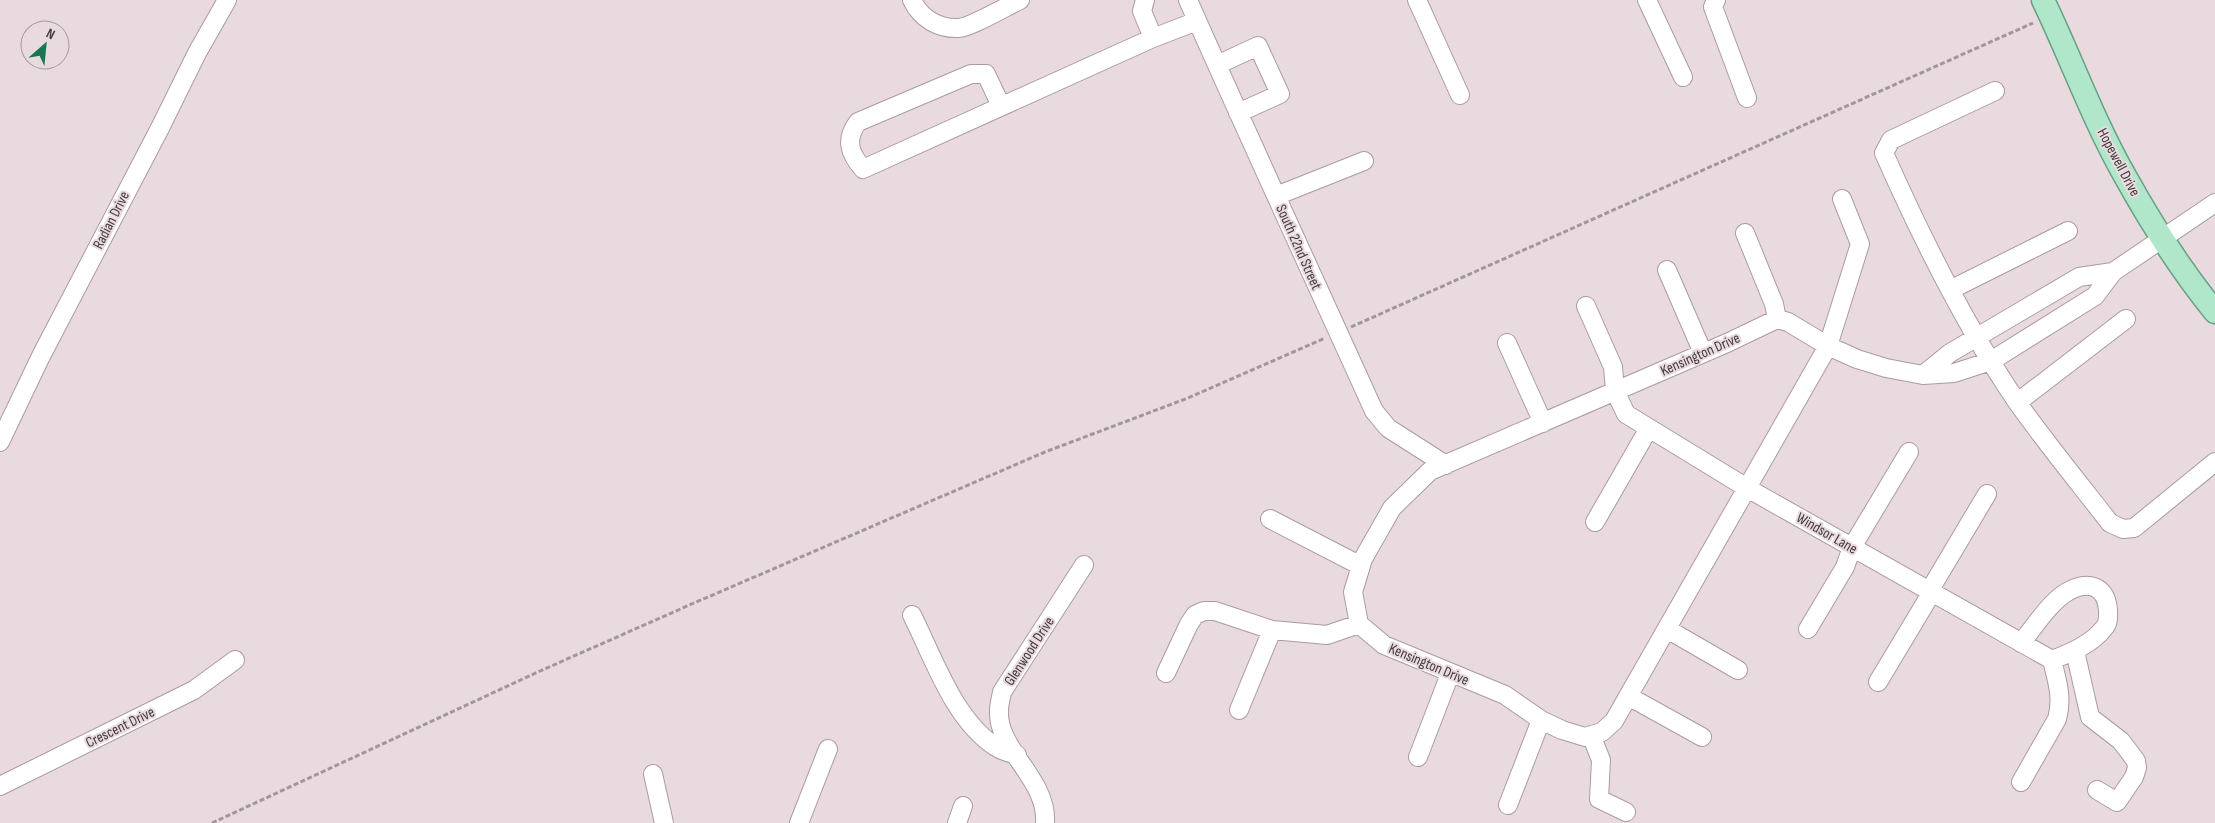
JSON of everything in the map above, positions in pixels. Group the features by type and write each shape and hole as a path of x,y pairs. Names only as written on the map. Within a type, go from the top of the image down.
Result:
{"main road":[{"name":"Hopewell Drive","path":"2047,7 2124,175 2194,287 2215,312"}],"street":[{"name":"Radian Drive","path":"0,442 41,356 197,53 227,0"},
{"path":"912,0 926,19 936,25 961,28 1020,0"},
{"path":"1145,0 1142,11 1154,38"},
{"name":"South 22nd Street","path":"1188,0 1374,410 1388,428 1446,465"},
{"path":"1417,0 1460,95"},
{"path":"1647,0 1683,76"},
{"path":"1716,0 1713,7 1747,98"},
{"path":"1001,106 986,74 971,74 858,122 851,132 849,142 857,162 863,169 1154,38 1198,21"},
{"path":"1217,65 1258,46 1280,94 1238,113"},
{"path":"1995,91 1891,140 1884,154 1910,211 1977,338 2018,402 2110,523 2123,529 2134,528 2215,462"},
{"path":"1276,196 1364,161"},
{"path":"1626,812 1599,799 1601,760 1591,735 1602,732 1614,721 1828,346 1860,244 1842,199"},
{"path":"1745,233 1774,304 1777,318 1788,322 1828,346 1857,359 1886,368 1923,375 1954,373 1991,361 2094,296 2113,272 2215,203"},
{"path":"1950,290 2068,231"},
{"path":"1667,270 1703,353"},
{"path":"1923,375 1950,353 2079,277 2113,272"},
{"path":"1586,306 1613,367 1615,391"},
{"name":"Kensington Drive","path":"1591,735 1585,737 1541,720 1505,696 1384,645 1359,624 1353,592 1361,566 1392,508 1430,471 1703,353 1777,318"},
{"path":"2018,402 2126,319"},
{"path":"1507,343 1543,422"},
{"name":"Windsor Lane","path":"1615,391 1626,414 1747,488 2052,660"},
{"path":"1596,522 1649,428"},
{"path":"1808,629 1845,567 1852,547 1909,452"},
{"path":"1878,682 1987,494"},
{"path":"1270,520 1361,566"},
{"name":"Glenwood Drive","path":"1045,823 1039,790 1004,734 999,712 1002,692 1084,565"},
{"path":"2021,643 2055,602 2066,593 2080,586 2090,586 2099,590 2107,600 2108,620 2099,634 2075,651 2052,660 2061,698 2060,708 2057,719 2022,782"},
{"path":"1166,673 1189,624 1195,615 1204,611 1215,611 1272,630 1327,635 1359,624"},
{"path":"912,615 959,710 972,726 997,748 1017,755"},
{"path":"1667,629 1738,670"},
{"path":"1239,710 1272,630"},
{"path":"2075,651 2090,717 2121,741 2136,761 2137,768 2132,780 2117,802 2097,790"},
{"name":"Crescent Drive","path":"0,786 194,690 235,660"},
{"path":"1418,757 1450,674"},
{"path":"1628,696 1702,737"},
{"path":"1508,805 1541,720"},
{"path":"799,823 828,749"},
{"path":"653,774 664,823"},
{"path":"957,823 963,806"}],"path":[{"path":"212,823 540,671 694,603 1045,452 1188,398 1339,332 2047,7"}]}
